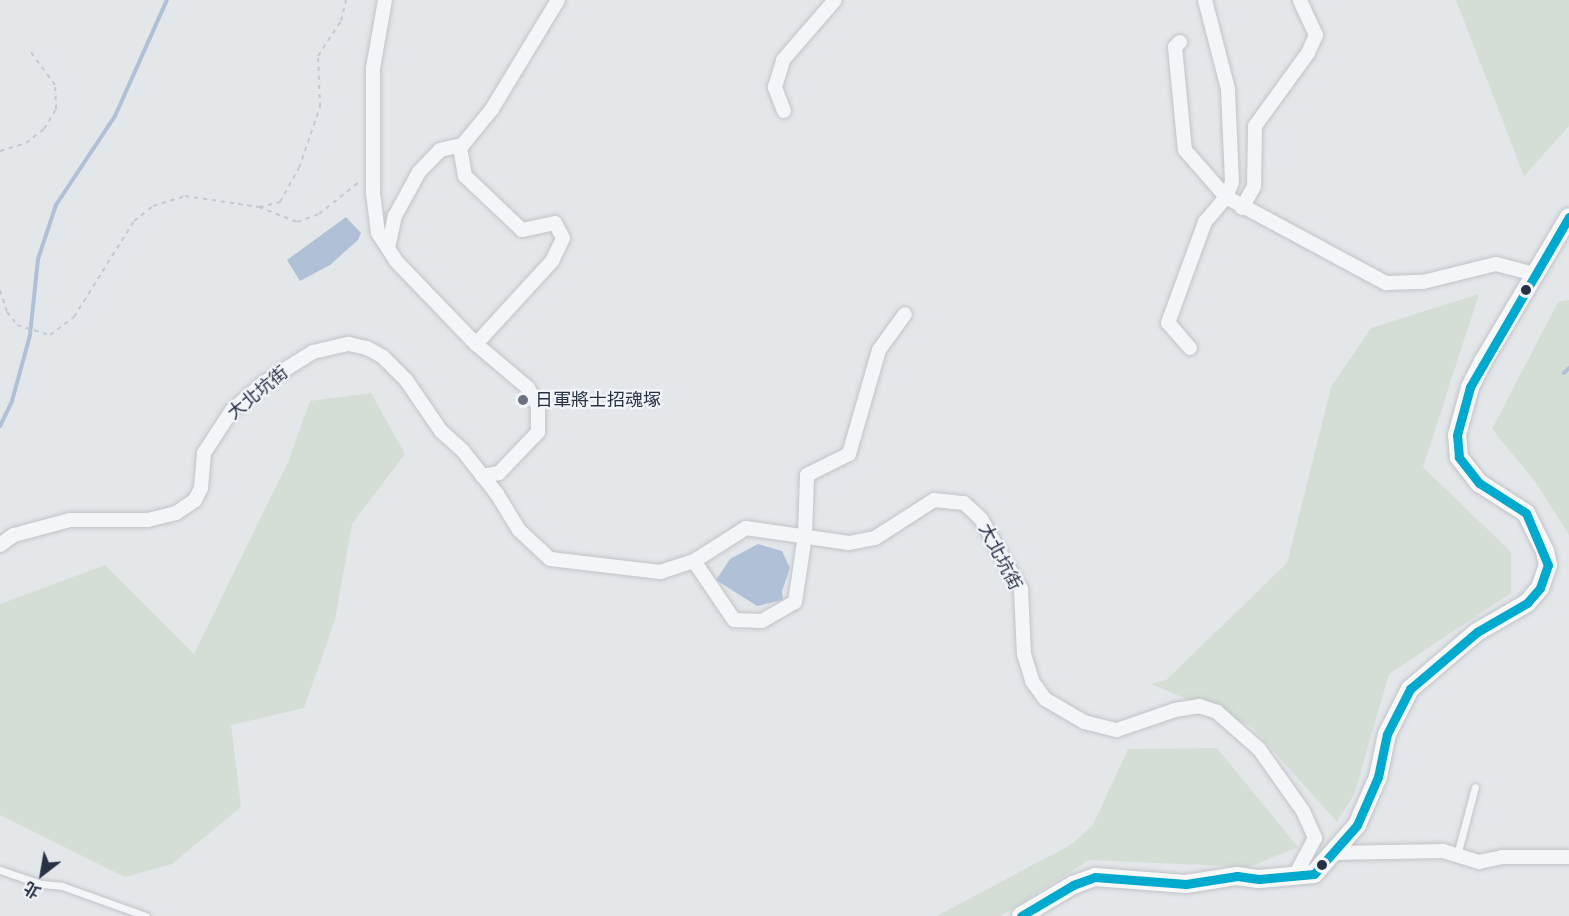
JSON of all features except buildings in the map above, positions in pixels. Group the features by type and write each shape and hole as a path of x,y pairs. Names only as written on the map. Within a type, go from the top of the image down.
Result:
{"street":[{"path":"385,0 373,68 373,176 378,233 388,248 476,344 528,388 538,406 540,421 538,432 499,472 482,476"},
{"path":"388,248 395,216 419,172 440,150 462,145 492,109 558,0"},
{"path":"784,111 776,87 783,60 835,0"},
{"path":"1190,348 1168,324 1205,222 1226,197 1232,182 1228,89 1205,0"},
{"path":"1242,208 1254,186 1255,126 1308,53 1316,35 1300,0"},
{"path":"1180,42 1175,47 1185,150 1226,197 1242,208 1386,283 1424,282 1496,264 1535,274"},
{"path":"462,145 465,176 522,230 555,223 563,238 552,261 527,291 476,344"},
{"path":"1021,916 1073,885 1095,878 1186,884 1237,876 1314,874 1357,825 1371,798 1387,734 1410,690 1477,632 1527,603 1542,580 1548,565 1545,551 1526,513 1479,483 1459,457 1457,435 1470,387 1569,217"},
{"path":"694,561 734,620 762,621 795,602 805,536 807,475 849,454 879,350 905,314"},
{"name":"大北坑街","path":"0,545 14,536 70,520 148,520 176,513 195,500 201,488 204,453 232,410 265,382 313,352 330,346 349,344 383,357 406,380 441,431 463,451 482,476 519,530 550,559 660,572 694,561 746,528 849,543 875,538 934,500 964,503 981,519 1021,589 1024,654 1032,681 1045,699 1084,722 1117,730 1175,710 1199,706 1217,712 1258,749 1303,811 1315,838 1295,876"},
{"path":"1334,853 1443,851 1479,862 1502,857 1569,857"}],"lane":[{"path":"1457,855 1475,787"},
{"path":"0,870 41,884 62,886 146,916"}],"path":[{"path":"259,207 280,202 299,168 320,108 318,56 341,21 346,0"},
{"path":"0,151 26,143 44,129 56,109 55,85 30,51"},
{"path":"0,290 7,312 17,325 50,335 74,317 134,221 153,206 185,196 259,207 297,222 319,214 353,185 373,176"}],"shaded area":[{"path":"1456,0 1569,0 1569,126 1524,176"},
{"path":"1479,294 1423,467 1511,552 1511,593 1389,674 1354,795 1337,822 1251,726 1151,684 1166,680 1287,563 1331,387 1371,328"},
{"path":"1569,300 1569,535 1536,483 1492,429 1558,302"},
{"path":"371,393 405,454 352,524 335,620 304,708 231,725 241,807 172,864 125,877 0,815 0,604 105,565 194,654 288,462 310,401"},
{"path":"1217,748 1298,847 1249,867 1089,860 1001,916 937,916 1072,844 1093,825 1128,749"}],"water":[{"path":"346,217 361,233 358,240 330,265 300,281 287,260"},
{"path":"758,544 782,551 790,568 782,591 783,600 757,606 716,580 730,559"}],"waterway":[{"path":"0,426 12,401 30,335 38,259 56,205 115,116 167,0"},
{"path":"1564,373 1569,368"}],"transit line":[{"path":"1021,916 1073,885 1095,877 1186,884 1237,876 1259,879 1314,874 1357,825 1378,777 1387,734 1410,689 1477,632 1527,603 1540,588 1548,565 1526,513 1479,483 1459,457 1457,435 1470,387 1569,217"}],"place":[{"name":"日軍將士招魂塚","path":"523,400"}]}
